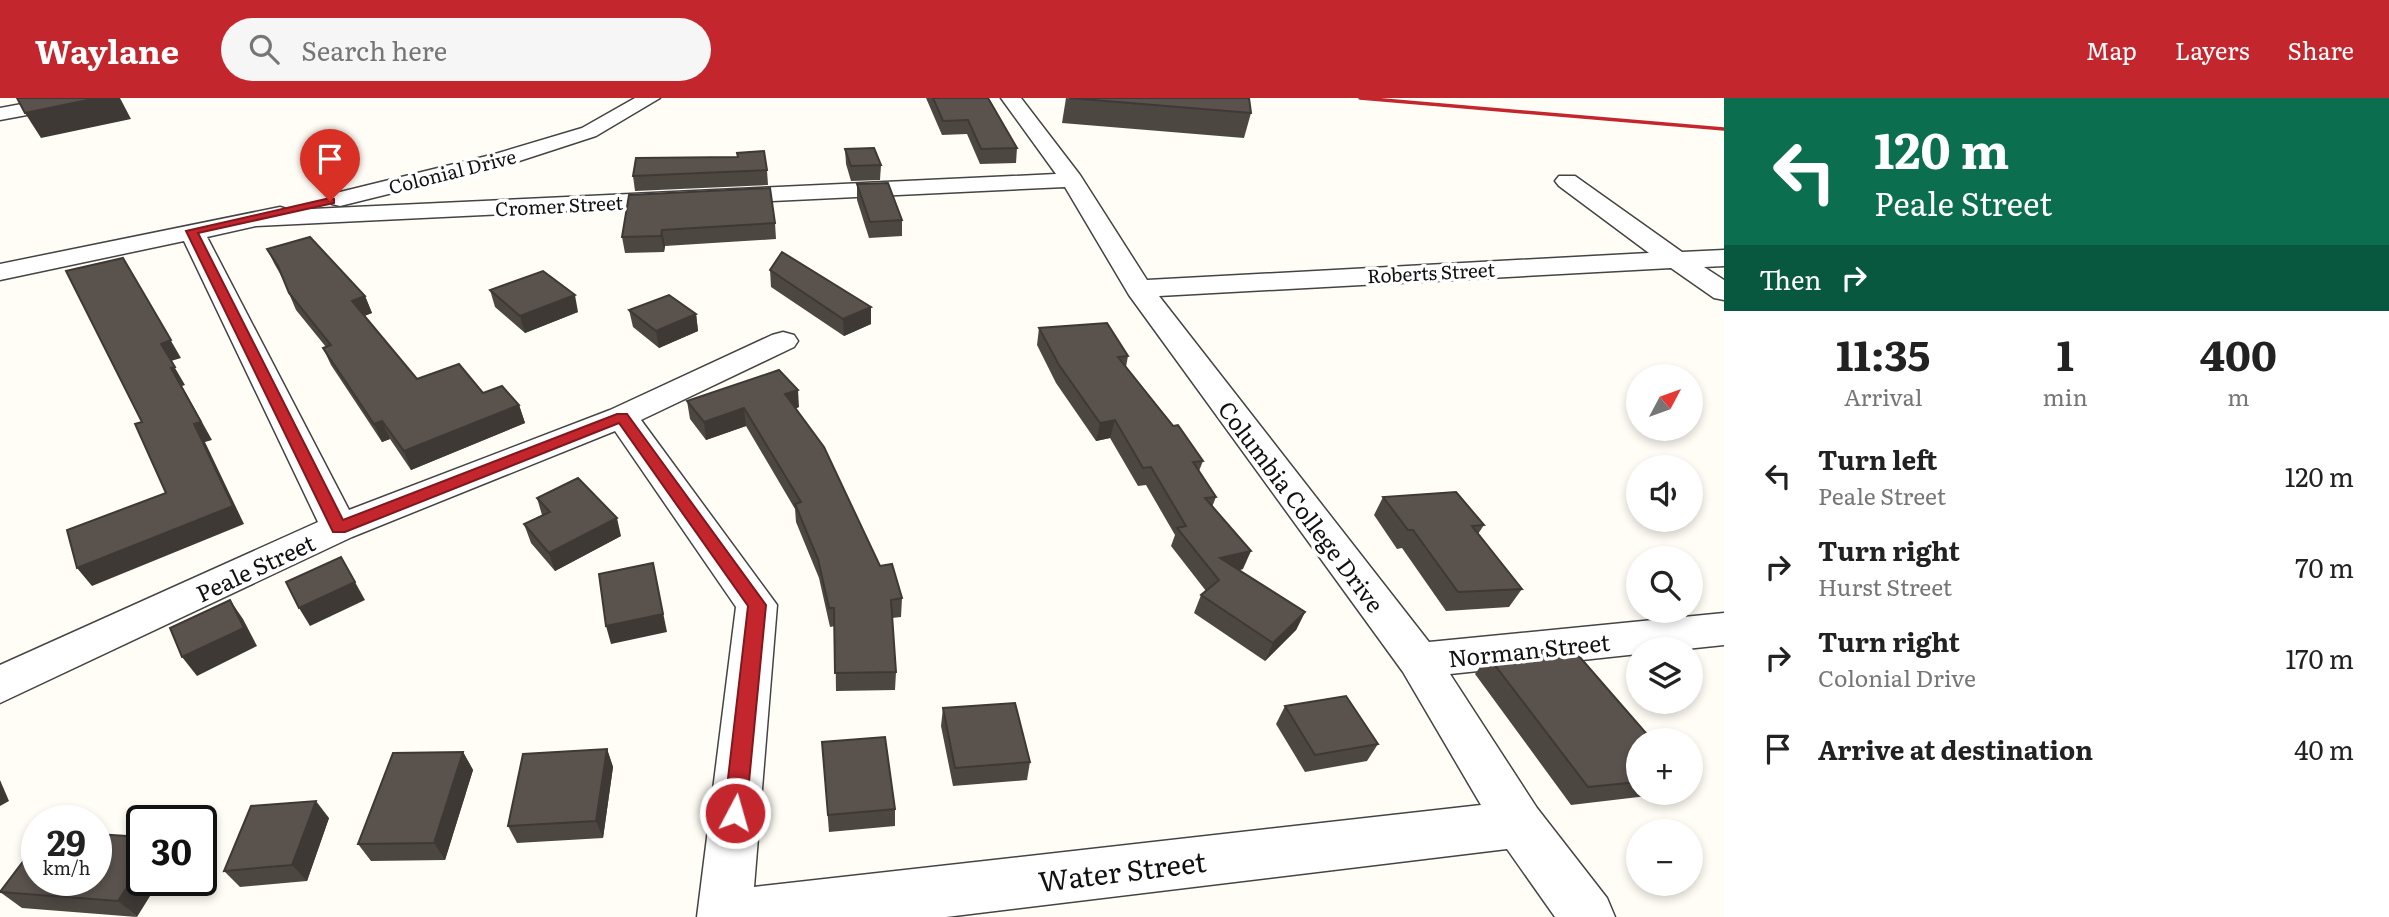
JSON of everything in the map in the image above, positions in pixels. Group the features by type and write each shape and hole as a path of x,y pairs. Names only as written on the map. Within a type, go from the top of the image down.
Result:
{"street":[{"path":"0,114 86,98"},
{"name":"Colonial Drive","path":"0,272 257,219 502,159 589,132 650,98"},
{"name":"Columbia College Drive","path":"1011,98 1072,180 1139,289 1418,660 1519,824 1588,917"},
{"name":"Cromer Street","path":"257,219 1072,180"},
{"path":"1567,181 1724,292"},
{"path":"192,231 339,528"},
{"name":"Roberts Street","path":"1139,289 1724,258"},
{"name":"Peale Street","path":"0,685 339,528 622,417 783,341"},
{"path":"622,417 757,605 725,917"},
{"name":"Norman Street","path":"1418,660 1724,629"},
{"name":"Water Street","path":"725,917 1519,824"}],"building":[{"path":"17,98 97,98 25,113"},
{"path":"933,98 988,98 1017,148 981,149 968,120 943,121"},
{"path":"1069,98 1249,98 1251,113"},
{"path":"874,148 881,165 851,166 845,149"},
{"path":"764,151 767,170 633,176 636,158 738,157 737,153"},
{"path":"888,183 902,220 870,222 857,184"},
{"path":"770,188 775,223 662,230 661,236 622,237 629,195"},
{"path":"310,237 365,296 352,301 417,379 459,364 483,393 502,386 519,405 404,451 382,421 374,424 323,348 331,345 289,293 278,266 267,249"},
{"path":"782,252 871,307 843,319 770,270"},
{"path":"123,258 171,340 161,344 201,422 194,424 233,506 77,568 67,530 166,493 135,424 142,422 66,271"},
{"path":"543,271 575,295 520,316 490,290"},
{"path":"669,295 696,314 656,331 629,310"},
{"path":"1107,323 1128,356 1118,357 1173,426 1178,425 1203,461 1193,462 1216,497 1205,498 1251,551 1220,558 1305,612 1273,643 1201,595 1219,580 1177,528 1186,526 1151,467 1143,468 1115,420 1100,423 1059,365 1039,328"},
{"path":"779,370 798,390 785,394 824,447 880,566 892,564 902,598 891,600 896,672 835,673 834,608 829,608 818,559 795,504 801,502 744,408 704,422 687,401"},
{"path":"578,478 617,518 549,553 524,524 550,512 537,498"},
{"path":"1456,492 1484,525 1472,526 1522,589 1458,592 1413,530 1408,530 1383,497"},
{"path":"341,557 355,582 299,608 286,582"},
{"path":"653,563 663,614 606,626 599,574"},
{"path":"230,600 244,628 182,657 170,628"},
{"path":"1571,647 1626,710 1626,714 1629,714 1642,728 1626,728 1626,783 1588,787 1488,656"},
{"path":"1346,696 1378,744 1315,755 1285,706"},
{"path":"1015,703 1030,762 955,768 943,708"},
{"path":"885,737 895,809 828,815 822,742"},
{"path":"607,749 596,821 508,826 523,754"},
{"path":"463,752 434,843 358,844 393,753"},
{"path":"316,801 292,865 224,871 251,806"},
{"path":"112,835 126,836 126,889 118,901 52,896 112,896"},
{"path":"21,864 21,894 0,892"}],"railway":[{"path":"1360,98 1724,129"}],"route":[{"path":"330,201 192,231 339,528 622,417 757,605 735,813"}]}
